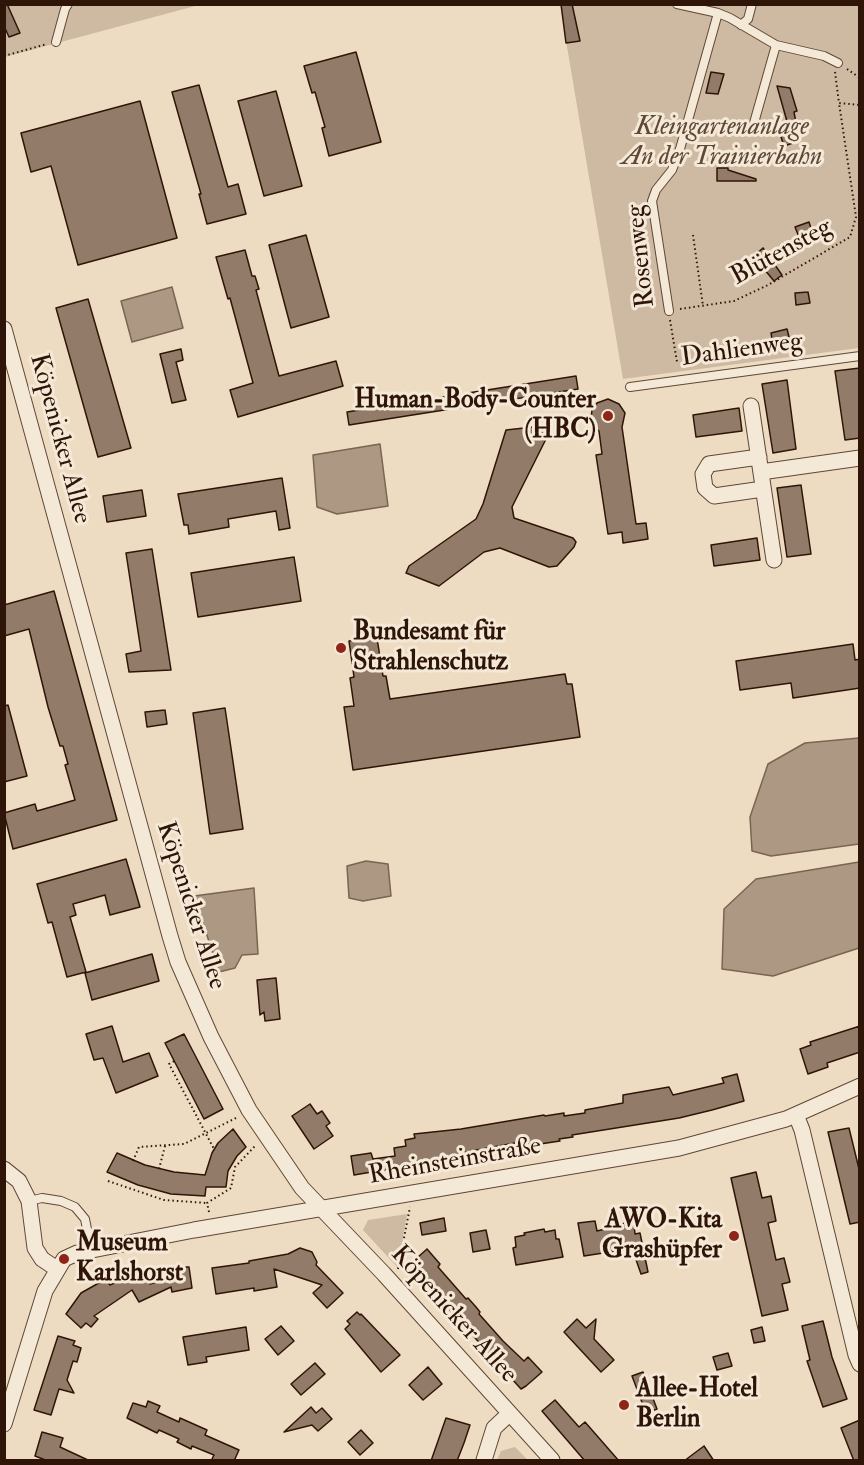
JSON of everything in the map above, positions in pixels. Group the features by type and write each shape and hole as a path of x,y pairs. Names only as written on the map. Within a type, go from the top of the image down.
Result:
{"street":[{"name":"Köpenicker Allee","path":"4,329 172,945 207,1028 249,1110 302,1188 552,1461"},
{"path":"751,406 774,560"},
{"path":"763,489 714,496 705,488 703,474 709,464 760,464 860,458"},
{"name":"Rheinsteinstraße","path":"57,1269 64,1259 91,1249 679,1148 796,1115 860,1086"},
{"path":"796,1115 802,1130 860,1364"},
{"path":"4,1169 19,1181 30,1201 31,1228 35,1248 42,1259 57,1269 45,1291 7,1405 4,1424"},
{"path":"484,1461 494,1428 509,1414"}],"lane":[{"path":"56,42 68,4"},
{"path":"677,4 718,13 776,45 824,56 838,63"},
{"path":"741,25 748,19 752,4"},
{"name":"Rosenweg","path":"669,311 652,201 656,190 672,170 680,149 718,13"},
{"path":"752,130 776,45"},
{"name":"Dahlienweg","path":"630,387 860,356"},
{"path":"30,1201 42,1198 61,1201 75,1207 85,1219 91,1249"}],"path":[{"path":"4,56 56,42"},
{"path":"838,63 860,78"},
{"name":"Blütensteg","path":"669,311 734,301 768,285 850,237 856,217 835,72 838,63"},
{"path":"839,103 860,105"},
{"path":"693,235 703,306"},
{"name":"Rosenweg","path":"669,311 677,362"},
{"path":"174,1061 169,1064 214,1149"},
{"path":"133,1161 139,1147 184,1144 249,1110"},
{"path":"108,1181 164,1200 207,1203 231,1188 235,1167 267,1137"},
{"path":"159,1169 165,1145"},
{"path":"388,1280 398,1270 412,1194"},
{"path":"207,1203 211,1227"}],"green space":[{"path":"5,5 199,5 5,57"},
{"name":"Kleingartenanlage An der Trainierbahn","path":"560,5 859,5 859,348 623,379"},
{"path":"407,1214 398,1268 363,1230 368,1220"},
{"path":"515,1447 528,1460 497,1460 501,1451"}],"shaded area":[{"path":"172,287 183,328 132,342 121,301"},
{"path":"380,444 388,506 337,514 317,507 313,455"},
{"path":"859,738 859,844 771,856 752,851 750,817 768,764 805,743"},
{"path":"366,861 388,864 391,896 363,901 349,898 347,866"},
{"path":"859,862 859,948 773,976 722,969 724,909 756,879"},
{"path":"254,888 258,954 242,955 235,968 219,972 194,896"}],"building":[{"path":"4,4 7,4 20,33 9,37 4,26"},
{"path":"561,4 572,4 580,41 566,43"},
{"path":"356,52 381,142 329,156 322,128 325,127 315,92 312,93 304,66"},
{"path":"711,72 724,74 718,94 706,93"},
{"path":"199,85 228,187 238,184 246,214 207,224 199,194 201,194 172,92"},
{"path":"777,86 790,88 797,111 794,112 796,123 788,125"},
{"path":"276,91 302,186 264,196 238,101"},
{"path":"140,101 177,238 78,265 51,166 31,172 21,133"},
{"path":"792,130 796,142 784,146 780,134"},
{"path":"717,168 728,168 728,170 756,179 756,181 717,181"},
{"path":"809,222 814,238 801,242 795,227"},
{"path":"306,235 329,317 291,328 269,245"},
{"path":"763,248 782,275 774,281 755,258 755,255"},
{"path":"245,250 252,276 255,276 259,289 256,290 279,376 336,361 343,386 238,417 230,390 253,383 230,298 228,299 216,257"},
{"path":"808,292 810,303 796,305 795,293"},
{"path":"88,299 131,448 98,457 56,308"},
{"path":"787,329 790,341 773,345 771,333"},
{"path":"181,349 183,360 176,362 186,400 172,403 160,354"},
{"path":"860,368 860,438 845,440 835,371"},
{"path":"576,376 578,389 349,425 347,412"},
{"path":"787,380 796,449 773,453 762,384"},
{"path":"608,399 619,404 625,413 622,427 636,524 646,523 648,539 623,543 622,532 608,534 596,455 602,454 599,431 593,426 591,418 592,410 597,403"},
{"path":"739,408 742,431 696,437 693,415"},
{"path":"542,426 548,432 547,437 512,507 514,518 573,538 576,542 574,547 557,566 549,567 500,548 484,552 439,586 406,573 409,566 476,519 483,504 506,430"},
{"path":"282,478 290,528 279,530 276,511 228,519 229,527 189,534 188,525 184,525 178,494"},
{"path":"801,485 811,554 787,557 777,488"},
{"path":"142,490 146,516 107,522 103,496"},
{"path":"757,538 760,560 714,566 711,545"},
{"path":"152,549 171,670 129,672 126,654 141,651 126,553"},
{"path":"294,557 301,601 198,617 191,573"},
{"path":"54,591 117,820 13,849 4,813 35,804 37,811 75,800 65,765 68,764 48,707 29,629 4,636 4,605"},
{"path":"377,638 383,676 386,676 390,699 565,674 567,684 572,684 580,737 353,770 344,707 354,706 350,678 354,677 349,641"},
{"path":"853,644 855,660 860,659 860,688 793,698 791,683 740,690 736,661"},
{"path":"8,705 27,776 4,782 4,706"},
{"path":"225,708 243,829 210,834 193,713"},
{"path":"165,710 167,724 147,727 145,712"},
{"path":"126,859 140,907 110,915 105,895 73,904 76,915 70,917 86,972 67,977 52,922 48,923 37,884"},
{"path":"152,954 159,981 92,1000 85,973"},
{"path":"276,978 280,1019 265,1021 264,1012 260,1015 257,980"},
{"path":"112,1026 123,1062 149,1053 158,1076 116,1093 103,1058 94,1060 86,1034"},
{"path":"860,1026 860,1052 827,1063 828,1067 808,1074 800,1049 811,1045 810,1042"},
{"path":"184,1034 223,1109 204,1119 165,1043"},
{"path":"737,1074 744,1101 712,1110 679,1118 572,1135 573,1137 559,1139 560,1141 532,1144 526,1141 466,1152 466,1156 354,1175 351,1156 371,1153 373,1159 395,1156 394,1148 406,1146 405,1140 415,1138 414,1134 461,1129 544,1115 564,1113 564,1116 585,1113 585,1110 623,1103 623,1095 669,1087 673,1095 724,1083 722,1078"},
{"path":"310,1104 317,1114 322,1111 330,1123 326,1126 333,1136 314,1149 292,1116"},
{"path":"849,1128 860,1173 860,1222 850,1224 828,1132"},
{"path":"233,1129 246,1147 228,1171 226,1187 206,1187 205,1196 171,1194 138,1185 107,1172 117,1153 145,1165 174,1172 205,1175 218,1143"},
{"path":"756,1172 762,1198 771,1196 776,1221 768,1223 776,1260 784,1258 790,1282 782,1284 788,1310 762,1316 731,1178"},
{"path":"444,1218 446,1231 422,1235 420,1223"},
{"path":"595,1221 597,1231 621,1225 627,1221 634,1225 635,1234 640,1233 648,1272 641,1274 633,1251 584,1256 578,1223"},
{"path":"544,1229 545,1232 555,1230 563,1257 516,1265 513,1248 516,1247 515,1237"},
{"path":"486,1230 490,1249 473,1252 470,1233"},
{"path":"300,1248 312,1252 317,1262 316,1265 343,1293 327,1308 313,1293 322,1285 274,1269 277,1287 216,1294 212,1268 249,1263 249,1261 288,1254"},
{"path":"427,1249 440,1264 438,1267 476,1307 479,1314 503,1341 524,1361 528,1357 542,1372 526,1386 521,1389 432,1290 435,1287 416,1265 419,1262 417,1258"},
{"path":"189,1267 192,1288 172,1292 171,1287 139,1302 132,1290 94,1316 98,1319 91,1327 86,1323 81,1328 66,1314 81,1293 106,1279 110,1285 143,1269 150,1284 169,1278 170,1268"},
{"path":"357,1312 400,1355 381,1372 345,1329 350,1324 347,1321"},
{"path":"577,1319 586,1328 596,1319 594,1339 614,1360 601,1372 564,1332"},
{"path":"823,1321 832,1357 847,1399 823,1407 807,1361 810,1360 802,1326"},
{"path":"281,1326 294,1341 278,1355 265,1339"},
{"path":"246,1327 249,1350 206,1357 207,1362 188,1365 183,1337"},
{"path":"762,1327 765,1341 754,1343 751,1330"},
{"path":"58,1336 75,1341 73,1345 81,1348 77,1362 73,1361 67,1380 74,1393 59,1389 51,1415 34,1410"},
{"path":"728,1353 732,1366 717,1370 713,1357"},
{"path":"315,1363 325,1374 301,1395 291,1384"},
{"path":"428,1367 442,1384 423,1400 409,1385"},
{"path":"643,1372 657,1409 646,1413 632,1376"},
{"path":"555,1400 579,1427 585,1422 619,1461 585,1461 542,1411"},
{"path":"148,1401 160,1406 157,1412 179,1422 180,1418 207,1430 205,1435 239,1450 234,1461 211,1461 214,1455 192,1446 191,1449 177,1442 179,1439 159,1430 157,1433 127,1418 133,1403 146,1407"},
{"path":"311,1407 316,1413 322,1408 332,1419 318,1431 312,1425 284,1432"},
{"path":"446,1418 470,1425 464,1443 457,1461 431,1461"},
{"path":"860,1420 860,1461 854,1461 841,1428"},
{"path":"361,1430 373,1443 360,1455 348,1442"},
{"path":"42,1432 63,1438 60,1447 90,1461 48,1461 35,1456"},
{"path":"704,1446 714,1461 684,1461"}],"place":[{"name":"Human-Body-Counter (HBC)","path":"608,416"},
{"name":"Bundesamt für Strahlenschutz","path":"341,648"},
{"name":"AWO-Kita Grashüpfer","path":"734,1236"},
{"name":"Museum Karlshorst","path":"64,1259"},
{"name":"Allee-Hotel Berlin","path":"624,1405"}]}
